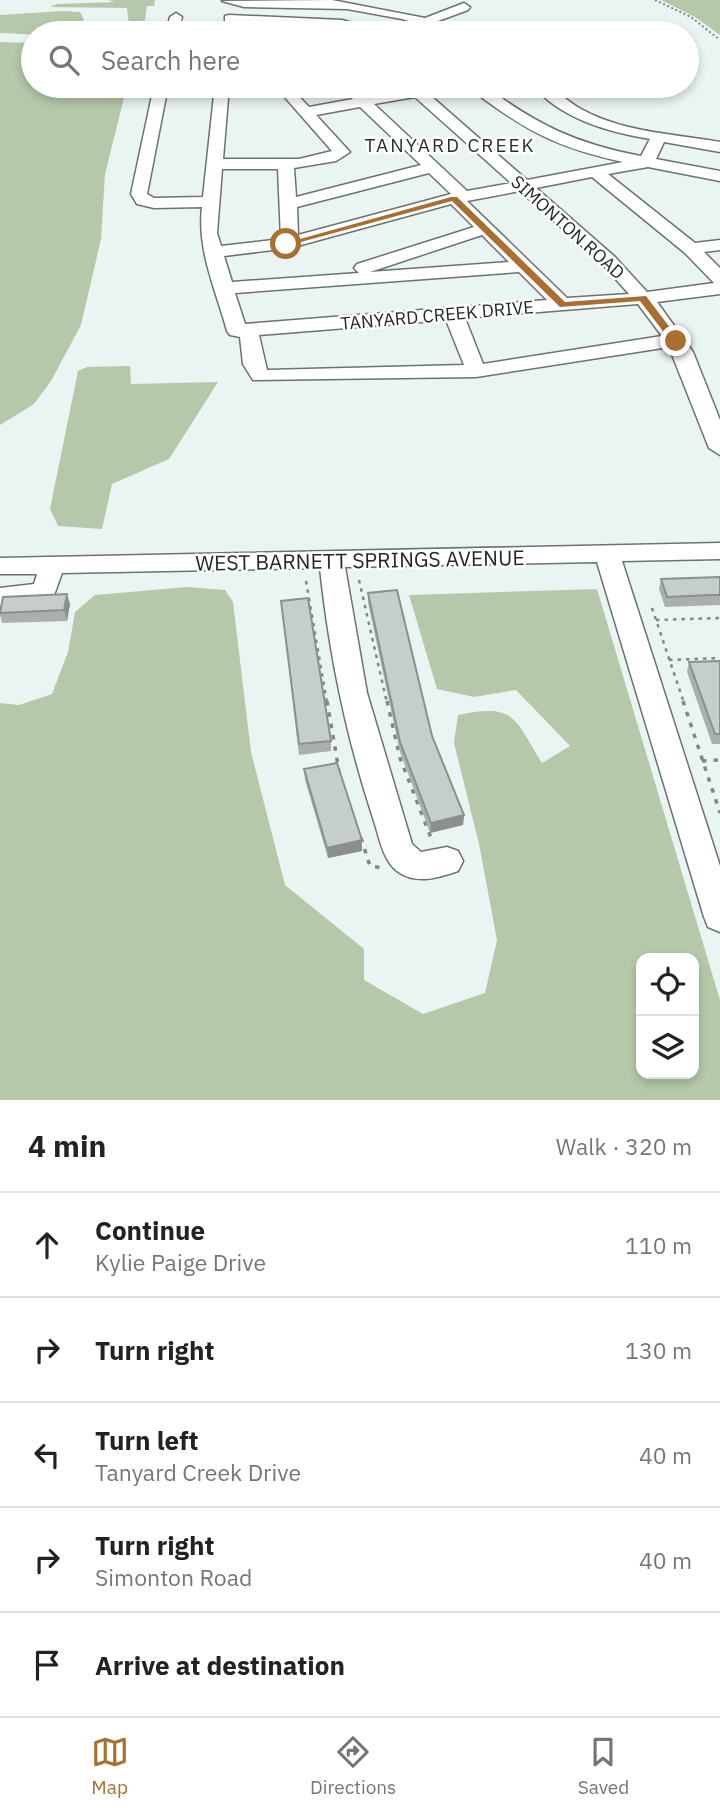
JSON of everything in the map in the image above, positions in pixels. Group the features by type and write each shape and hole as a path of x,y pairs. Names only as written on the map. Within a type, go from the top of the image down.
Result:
{"street":[{"path":"286,21 229,19 229,7 232,2 283,1 363,7 428,21 464,7"},
{"path":"345,21 363,7"},
{"path":"175,21 176,17"},
{"path":"159,98 139,194 143,200 154,203 210,202"},
{"path":"221,98 208,233 222,288 243,330 253,364 260,376 476,370 664,342"},
{"path":"214,163 286,162 331,158 342,152 293,98"},
{"path":"361,98 433,167 485,229 563,305"},
{"path":"306,112 384,98"},
{"name":"SIMONTON ROAD","path":"425,98 609,261 643,298 683,352 720,448"},
{"path":"493,98 535,128 577,145 643,163 720,176"},
{"path":"557,98 576,112 619,129 720,147"},
{"path":"213,252 290,243 459,197 643,163 651,155 658,138"},
{"path":"286,162 290,243"},
{"path":"286,204 433,167"},
{"path":"595,172 691,249 720,279"},
{"path":"335,280 339,276 485,229"},
{"path":"691,249 720,245"},
{"path":"222,288 525,266"},
{"name":"TANYARD CREEK DRIVE","path":"243,330 643,298 720,288"},
{"path":"453,313 476,370"},
{"name":"SIMONTON ROAD","path":"657,317 664,342 677,370 697,394"},
{"name":"WEST BARNETT SPRINGS AVENUE","path":"0,566 720,551"},
{"path":"607,554 720,917"},
{"path":"332,561 357,708 371,768 405,859 414,866 427,867 444,862"},
{"path":"0,597 34,596 44,592 52,566"}],"path":[{"path":"655,0 695,21"},
{"path":"699,24 720,40"},
{"path":"359,580 400,758 444,862"},
{"path":"306,581 340,772"},
{"path":"652,608 720,812"},
{"path":"656,620 720,618"},
{"path":"669,660 720,658"},
{"path":"702,761 720,760"},
{"path":"358,831 370,866 383,867 405,859"}],"green space":[{"path":"108,0 155,0 154,6 147,6 145,21 129,21 127,8 50,7 57,4 115,2"},
{"path":"661,0 720,0 720,35 695,17"},
{"path":"80,12 84,20 21,21 21,34 0,33 0,15"},
{"path":"0,42 21,43 21,98 124,98 105,174 101,239 81,325 51,381 34,404 0,425"},
{"path":"130,366 131,384 218,382 169,459 112,484 102,529 58,526 50,509 78,371 87,367"},
{"path":"187,587 225,590 233,602 251,752 285,885 364,949 364,980 423,1014 485,993 497,940 479,844 454,743 458,715 492,711 503,713 518,725 542,763 570,746 516,690 474,697 437,689 409,595 597,589 720,1000 720,1100 0,1100 0,703 19,705 52,694 68,652 75,612 95,595"}],"building":[{"path":"720,577 720,595 667,597 661,579"},
{"path":"397,590 432,736 464,815 431,823 400,742 368,593"},
{"path":"67,594 64,610 0,613 3,597"},
{"path":"308,598 331,741 299,744 281,601"},
{"path":"720,661 720,734 715,734 689,662"},
{"path":"337,763 362,840 327,848 304,769"}],"district":[{"name":"TANYARD CREEK","path":"450,145"}],"route":[{"path":"286,244 424,204 454,198 563,305 643,298 676,341"}]}
